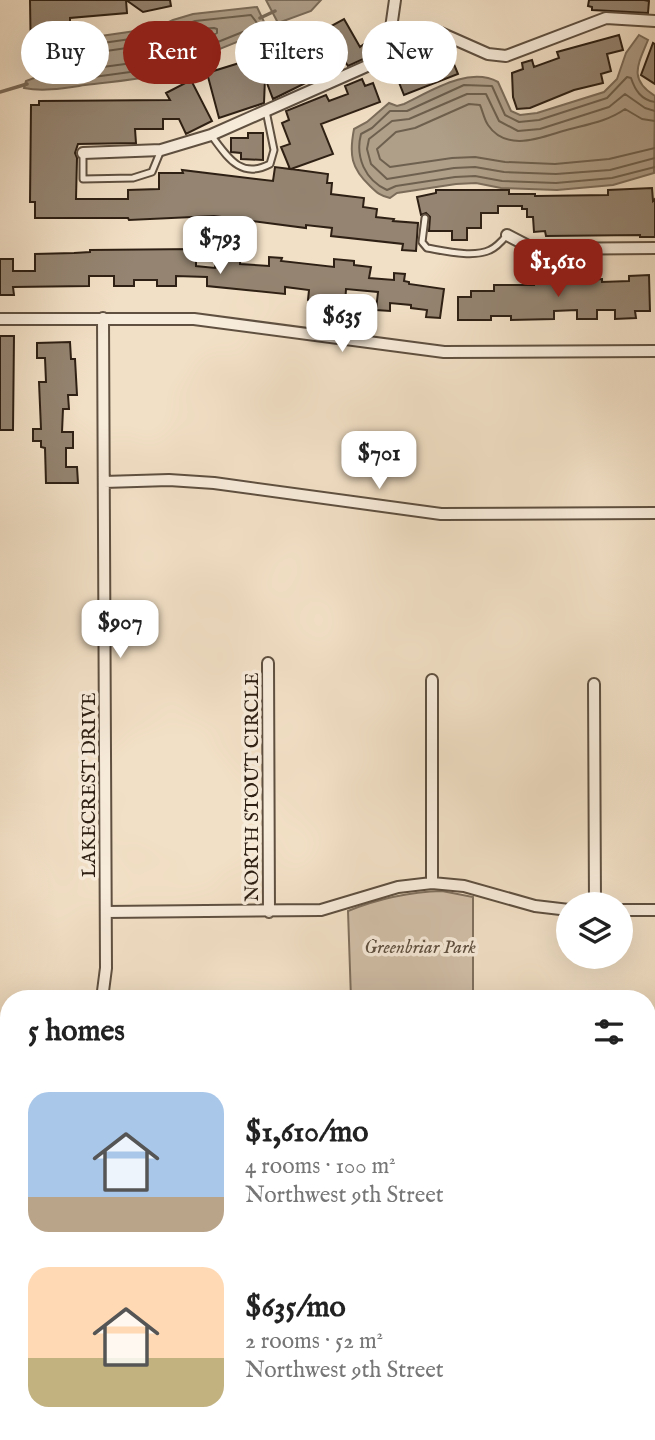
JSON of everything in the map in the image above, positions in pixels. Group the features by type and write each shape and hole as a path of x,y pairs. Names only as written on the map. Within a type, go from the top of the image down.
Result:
{"street":[{"path":"392,21 395,0"},
{"path":"457,40 488,54 506,57 606,18 655,21"},
{"path":"83,153 161,150 211,135 362,68"},
{"path":"507,235 534,249 655,248"},
{"path":"6,319 173,317 444,352 655,351"},
{"name":"LAKECREST DRIVE","path":"103,318 106,912 103,990"},
{"path":"104,482 169,480 214,483 441,514 655,513"},
{"name":"NORTH STOUT CIRCLE","path":"268,663 269,912"},
{"path":"432,680 432,883"},
{"path":"594,684 595,892"},
{"path":"106,912 321,910 398,887 432,883 464,886 535,906 556,908"},
{"path":"633,910 655,910"}],"lane":[{"path":"211,135 232,162 243,168 260,169 270,164 274,150 266,111"},
{"path":"83,153 83,179 134,178 152,172 161,150"},
{"path":"425,218 422,242 427,248 485,252 494,249 507,235"}],"green space":[{"name":"Greenbriar Park","path":"442,891 473,897 473,990 351,990 348,911 394,896"}],"water":[{"path":"266,0 321,0 311,11 277,21"},
{"path":"257,7 264,21 235,21 235,43 221,48 221,21 171,21 193,14"},
{"path":"123,33 123,80 109,82 109,35"},
{"path":"639,35 648,40 639,64 638,77 641,84 655,96 654,173 613,185 557,190 501,188 476,183 456,184 397,193 390,198 375,191 355,167 352,154 354,129 367,122 389,103 397,106 404,104 445,84 457,84 457,80 475,77 498,82 511,111 520,115 537,113 604,92 617,79 626,53"},
{"path":"25,84 94,84 39,90 24,88"}],"building":[{"path":"30,0 126,0 127,13 70,18 70,21 30,21"},
{"path":"126,0 170,0 171,6 143,12"},
{"path":"589,0 649,1 648,13 592,10 592,7 588,6"},
{"path":"348,26 360,47 362,46 362,60 348,66"},
{"path":"619,35 623,50 607,54 611,71 601,74 603,83 574,90 530,108 517,109 513,97 512,73 523,69 522,63 532,60 534,67 559,58 557,52"},
{"path":"653,43 655,44 655,84 641,75"},
{"path":"235,64 235,84 265,84 264,103 219,118 210,84 221,84 221,69"},
{"path":"362,79 365,86 373,84 380,102 321,124 333,154 291,169 328,174 327,183 332,183 331,194 364,198 363,207 377,209 376,217 418,223 416,251 402,250 403,244 331,236 332,228 306,225 306,228 214,216 129,220 35,218 35,202 30,202 31,105 39,105 39,101 170,100 166,93 183,84 193,84 212,121 186,134 179,119 163,119 163,129 135,129 136,143 78,144 75,153 76,199 128,199 128,190 159,189 159,173 183,173 182,170 273,181 275,167 290,169 281,147 290,144 282,123 289,120 286,111 326,95 329,101 348,94 345,86"},
{"path":"267,84 303,84 273,99"},
{"path":"400,84 432,84 404,95"},
{"path":"248,133 263,133 263,160 241,159 241,153 231,152 231,138 248,138"},
{"path":"652,188 653,201 655,199 655,237 546,236 545,231 534,232 533,217 527,217 527,209 522,209 522,206 498,206 498,213 481,213 481,228 467,228 467,240 452,240 452,231 429,231 430,217 426,213 421,215 417,197 436,193 436,190 509,190 509,194 535,196 608,195 608,190"},
{"path":"196,249 196,266 215,268 217,249 241,251 240,264 269,266 269,257 282,258 281,261 334,267 334,259 354,261 354,265 371,267 369,278 394,280 394,273 405,274 404,281 409,284 444,289 440,318 426,317 427,310 411,308 411,305 390,303 390,311 376,310 378,292 346,289 345,306 308,300 309,290 285,287 285,294 207,286 207,277 176,276 176,286 157,286 157,280 134,280 134,286 114,286 114,276 89,276 89,286 13,287 14,295 0,295 0,259 13,259 13,271 35,271 35,254 90,250"},
{"path":"649,275 650,311 635,311 636,318 615,319 615,310 597,310 597,319 577,319 577,310 554,311 554,319 511,320 511,316 491,316 491,320 458,320 458,297 471,297 471,291 494,291 494,285 534,285 534,281 544,280 544,276 563,276 564,281 602,279 602,282 629,281 629,276"},
{"path":"0,336 14,336 13,430 0,430"},
{"path":"70,342 71,359 75,359 77,395 68,395 69,409 63,409 62,432 73,432 73,448 66,448 66,467 77,467 78,483 46,483 45,448 41,447 41,441 33,441 33,429 41,429 39,382 46,382 45,358 37,358 37,343"}],"waterway":[{"path":"260,18 275,11"},
{"path":"0,92 27,84"}]}
